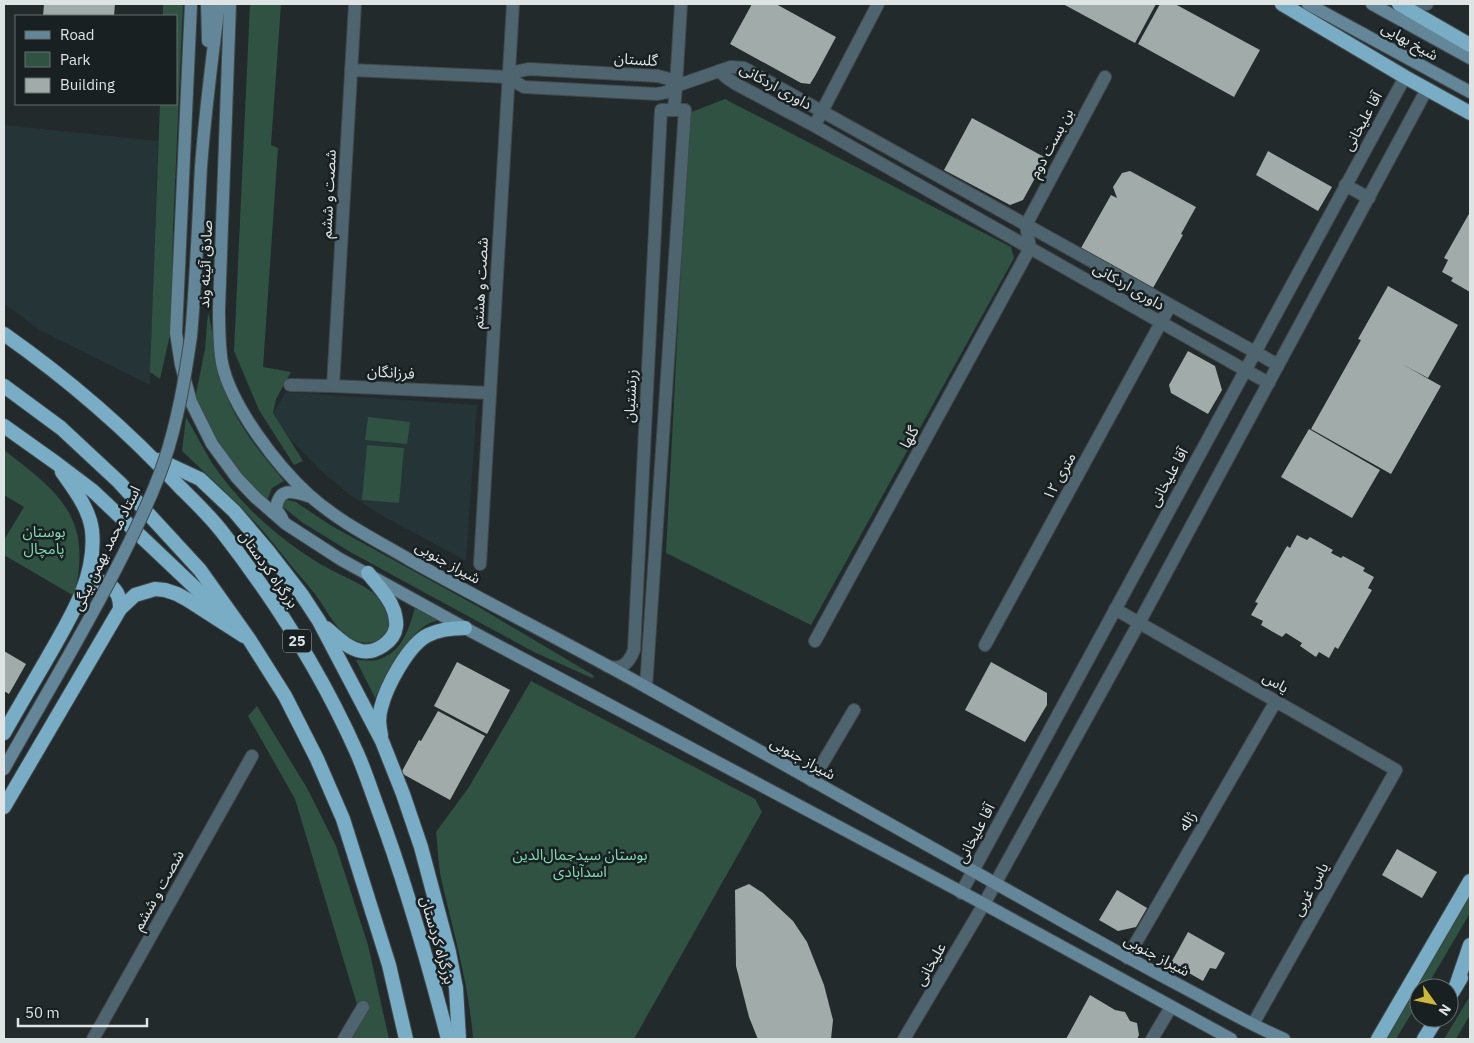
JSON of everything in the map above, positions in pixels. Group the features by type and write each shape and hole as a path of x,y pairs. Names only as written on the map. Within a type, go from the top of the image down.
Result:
{"highway":[{"path":"1282,4 1404,77 1470,113"},
{"path":"1401,5 1470,45"},
{"name":"بزرگراه کردستان","path":"4,334 90,400 151,456 222,532 277,608 305,653 357,754 392,847 431,974 448,1039"},
{"name":"25","path":"4,386 61,428 119,482 200,570 249,639 285,696 317,759 343,819 389,965 406,1039"},
{"path":"4,426 93,491 249,639"},
{"path":"151,456 200,479 234,511 268,551 319,621 382,741 421,847 450,952 456,988 459,1039"},
{"path":"4,733 70,618 85,585 91,564 92,528 84,506 56,463"},
{"path":"319,621 347,646 362,651 372,651 382,646 392,637 396,627 394,613 388,599 368,573"},
{"path":"85,585 94,581 104,582 111,586 117,594 120,609"},
{"path":"4,807 120,609 134,595 155,589 177,594 249,639"},
{"path":"382,741 379,724 380,708 401,664 413,647 426,636 440,629 465,628"},
{"path":"1377,1038 1470,881"},
{"path":"1459,978 1470,946"},
{"path":"1459,981 1470,963"},
{"path":"1424,1039 1431,1028"}],"main road":[{"name":"صادق آئینه وند","path":"192,4 176,333 181,365 191,402 212,444 237,478 255,498 286,524"},
{"name":"صادق آئینه وند","path":"207,4 208,82"},
{"name":"صادق آئینه وند","path":"191,336 208,82 219,4"},
{"name":"صادق آئینه وند","path":"230,4 219,309 222,364 234,394 248,420 280,465 311,497"},
{"name":"شیخ بهایی","path":"1308,4 1470,92"},
{"name":"شیخ بهایی","path":"1372,4 1470,58"},
{"name":"استاد محمد بهمن بیگی","path":"6,764 89,620 125,551 150,496 164,462 174,427 184,387 191,336"},
{"path":"311,497 289,491 282,494 277,502 276,509 286,524 340,558 465,628 984,904 1230,1039"},
{"name":"شیراز جنوبی","path":"311,497 348,525 435,574 538,628 1127,958 1278,1038"}],"street":[{"name":"شصت و ششم","path":"333,386 355,4"},
{"name":"شصت و هشتم","path":"480,564 513,4"},
{"path":"646,688 685,110 674,110 681,4"},
{"path":"814,126 878,4"},
{"path":"1401,5 1426,4"},
{"name":"داوری اردکانی","path":"1269,383 814,126 736,84 719,71 731,67 744,68 1278,366"},
{"name":"گلستان","path":"351,70 509,77 519,71 529,69 658,76 669,79 676,86 667,92 657,94 524,87 509,77"},
{"path":"676,86 719,71"},
{"name":"بن بست دوم","path":"1026,225 1105,77"},
{"name":"آقا علیخانی","path":"961,893 1404,77"},
{"path":"984,904 1269,383 1427,89"},
{"name":"زرتشتیان","path":"599,662 614,668 622,667 630,661 634,650 660,110 674,110"},
{"path":"1346,185 1369,198"},
{"path":"1026,225 1030,248"},
{"name":"گلها","path":"816,641 1030,248"},
{"name":"۱۲ متری","path":"985,645 1170,306"},
{"name":"فرزانگان","path":"290,385 490,393"},
{"name":"یاس","path":"1115,609 1396,770"},
{"name":"ژاله","path":"1127,958 1276,701"},
{"path":"812,782 854,710"},
{"name":"شصت و ششم","path":"93,1039 252,756"},
{"name":"یاس غربی","path":"1253,1024 1396,770"},
{"name":"علیخانی","path":"904,1039 984,904"},
{"path":"1152,1039 1171,1007"},
{"path":"344,1039 363,1008"}],"shaded area":[{"path":"4,125 158,141 150,385 39,330 4,303"},
{"path":"286,392 477,405 466,561 381,515 349,494 320,470 279,427 273,413"}],"green space":[{"path":"163,4 183,4 173,229 171,330 160,379 150,372 160,105 178,105 178,15 163,15"},
{"path":"250,4 281,4 271,145 278,148 263,367 291,372 276,399 273,413 303,461 294,465 259,410 234,351"},
{"path":"725,99 1011,247 1014,258 811,625 666,553 689,113"},
{"path":"208,312 219,373 230,403 254,444 284,481 272,488 267,501 253,490 221,451 195,399 205,349"},
{"path":"186,417 221,476 254,514 306,555 371,591 378,597 389,613 390,623 388,631 382,638 375,642 366,643 345,634 338,627 314,593 260,528 182,451"},
{"path":"368,417 410,422 407,444 365,440"},
{"path":"367,445 404,448 399,503 362,500"},
{"name":"بوستان پامچال","path":"4,450 42,480 67,510 75,527 79,546 79,569 74,596 4,555 4,540 24,507 4,495"},
{"path":"282,501 296,502 330,525 477,606 594,677 592,678 534,652 352,553 303,523 283,507"},
{"path":"415,608 438,620 429,623 411,638 391,667 375,698 356,660 377,660 388,655 400,645"},
{"name":"بوستان سیدجمال‌الدین اسدآبادی","path":"531,681 755,799 762,812 634,1039 473,1039 468,998 439,867 436,832 469,787"},
{"path":"257,706 307,788 336,846 368,945 389,1039 351,1039 362,1021 295,799 248,716"},
{"path":"1470,896 1470,913 1432,978 1422,978"},
{"path":"1470,996 1470,1015 1456,1039 1444,1039 1451,1028 1459,1028 1459,1014"},
{"path":"1409,1001 1409,1018 1396,1039 1387,1039"}],"building":[{"path":"44,4 115,4 114,15 43,15"},
{"path":"752,4 776,4 836,37 810,84 801,83 730,44"},
{"path":"1063,4 1156,4 1135,43"},
{"path":"1160,4 1175,4 1260,50 1234,97 1138,44"},
{"path":"972,118 1046,158 1023,200 1010,205 944,170"},
{"path":"1268,151 1332,187 1318,211 1256,175"},
{"path":"1130,171 1196,207 1181,234 1183,235 1153,288 1081,248 1111,195 1117,198 1113,187 1122,173"},
{"path":"1470,212 1470,292 1451,281 1453,278 1442,272 1448,260 1444,258"},
{"path":"1388,286 1458,325 1428,378 1402,364 1441,386 1391,474 1311,429 1361,340 1358,339"},
{"path":"1188,351 1215,366 1222,390 1208,414 1171,393 1169,385"},
{"path":"1309,429 1380,470 1352,518 1281,477"},
{"path":"1297,535 1307,540 1310,537 1333,550 1331,553 1341,558 1343,556 1365,568 1363,571 1374,577 1368,588 1372,590 1338,649 1335,647 1329,658 1319,652 1316,657 1300,646 1302,643 1286,633 1282,637 1261,625 1263,621 1251,615 1258,603 1255,602 1287,546 1290,548"},
{"path":"4,651 26,664 9,694 4,691"},
{"path":"457,662 510,690 487,734 434,706"},
{"path":"991,662 1047,693 1047,705 1025,742 965,710"},
{"path":"438,711 485,736 450,800 401,773"},
{"path":"1397,849 1437,872 1422,898 1382,875"},
{"path":"749,884 763,893 793,921 807,942 824,985 833,1020 831,1039 758,1039 749,1017 736,966 735,890"},
{"path":"1117,890 1147,908 1136,927 1118,931 1099,920"},
{"path":"1188,932 1225,953 1216,969 1210,968 1203,981 1171,963"},
{"path":"1090,995 1115,1010 1125,1012 1130,1021 1137,1023 1139,1035 1137,1039 1066,1039"}]}
